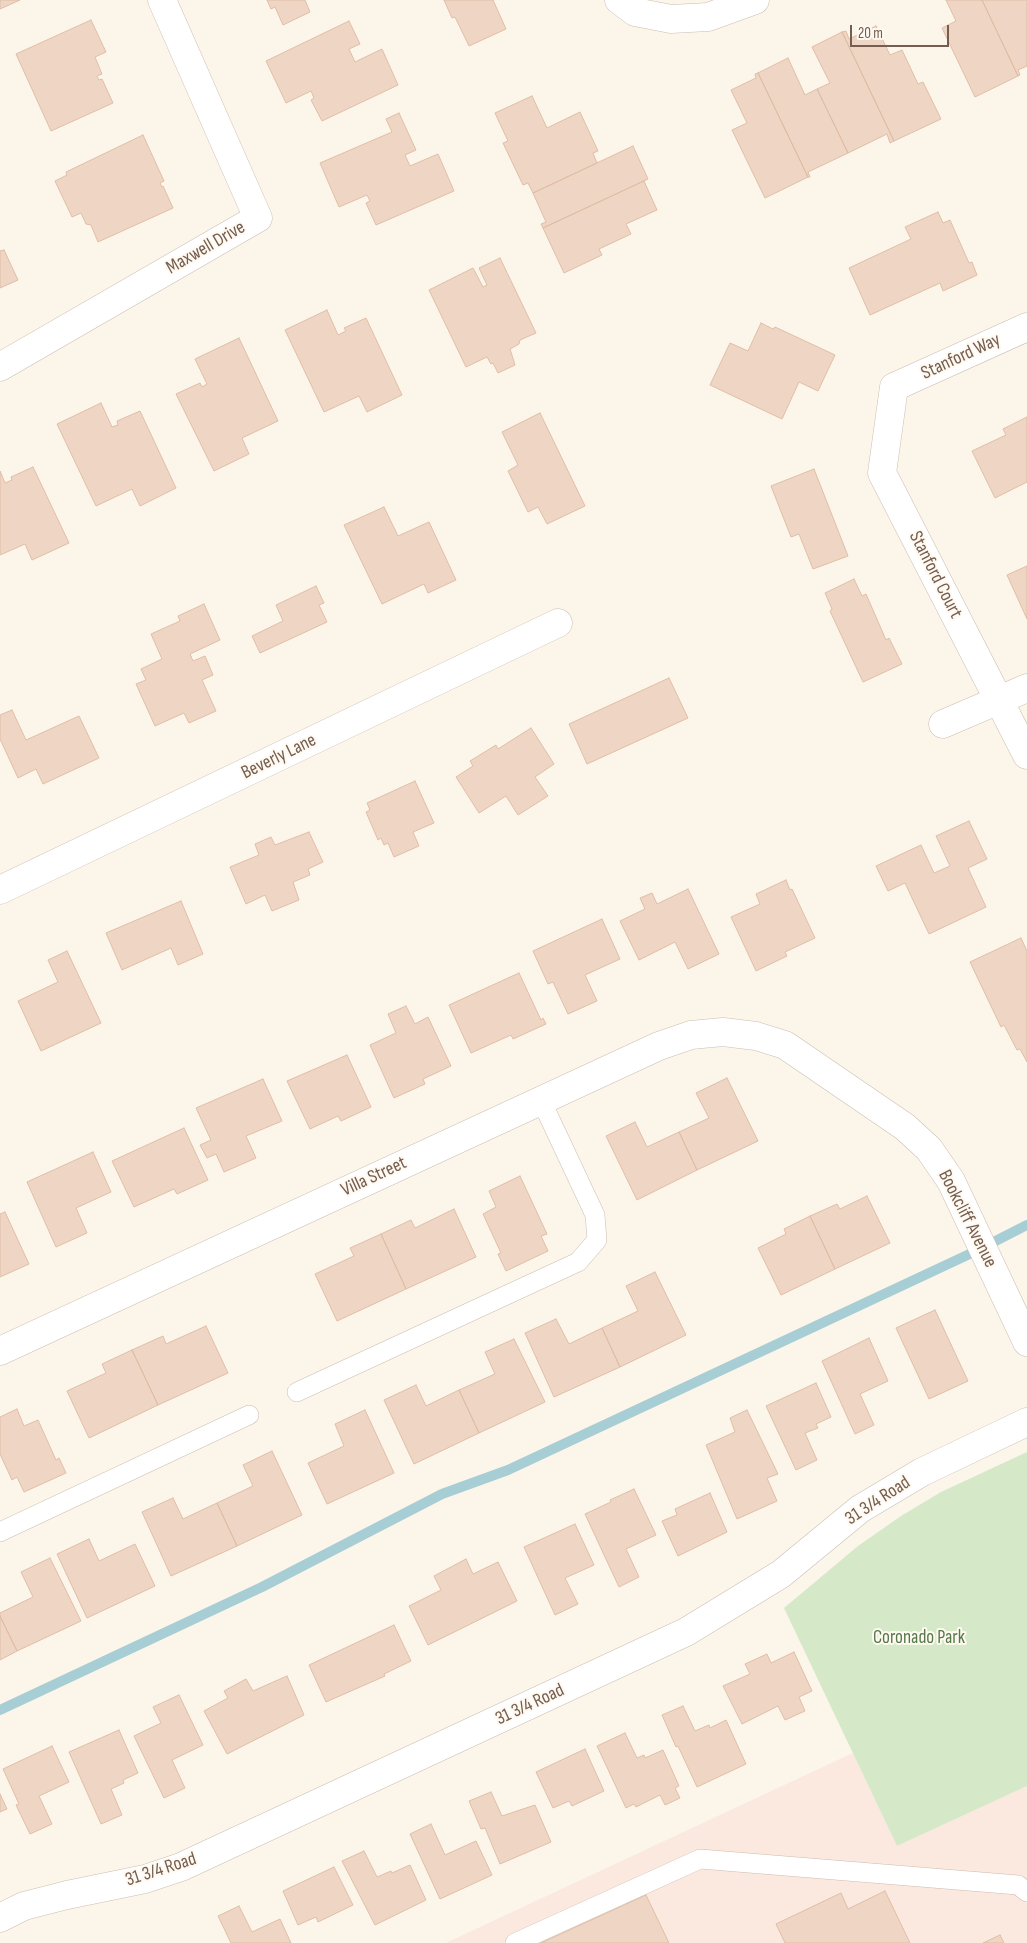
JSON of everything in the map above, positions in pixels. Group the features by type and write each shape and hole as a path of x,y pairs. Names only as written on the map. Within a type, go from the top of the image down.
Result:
{"street":[{"name":"Maxwell Drive","path":"0,367 258,218 162,0"},
{"path":"627,6 671,18 708,17 754,0"},
{"name":"Stanford Way","path":"894,388 1027,327"},
{"name":"Stanford Court","path":"894,388 882,473 1027,754"},
{"name":"Beverly Lane","path":"0,890 558,623"},
{"path":"943,724 1027,688"},
{"name":"Villa Street","path":"0,1351 659,1046 690,1035 723,1032 756,1036"},
{"name":"Bookcliff Avenue","path":"756,1036 785,1045 905,1127 929,1149 951,1181 1027,1342"},
{"name":"31 3/4 Road","path":"0,1918 24,1906 145,1879 181,1867 686,1632 781,1574 860,1509 922,1472 1027,1422"}],"lane":[{"path":"297,1392 578,1262 597,1240 595,1215 541,1100"},
{"path":"0,1532 249,1415"},
{"path":"515,1943 700,1859 1018,1885 1027,1892"}],"shaded area":[{"path":"853,1753 897,1846 1027,1786 1027,1943 446,1943"}],"green space":[{"name":"Coronado Park","path":"1027,1452 1027,1786 897,1846 784,1608 858,1546 901,1516 941,1492"}],"building":[{"path":"0,0 20,0 0,9"},
{"path":"267,0 305,0 310,12 283,25 275,7 271,9"},
{"path":"444,0 493,0 506,29 469,46 455,17 452,18"},
{"path":"946,0 982,0 1018,76 975,97 942,28 956,21"},
{"path":"982,0 1027,0 1027,66 1018,70 1020,75 1018,76"},
{"path":"91,20 106,52 95,57 102,74 97,76 99,80 102,79 113,103 51,131 16,54"},
{"path":"349,21 360,44 349,49 355,62 382,49 398,85 322,121 311,100 314,98 311,91 286,103 266,61"},
{"path":"876,26 890,55 902,50 918,84 923,82 941,119 894,141 842,32 846,31 849,39"},
{"path":"842,32 894,141 890,143 887,134 848,153 817,89 830,83 812,47"},
{"path":"788,58 805,95 817,89 848,153 808,172 810,177 808,177 758,73"},
{"path":"758,73 808,177 765,198 732,130 747,123 731,90 756,78 755,74"},
{"path":"532,96 547,128 580,112 598,151 593,153 597,163 533,193 528,183 523,185 503,143 508,141 495,113"},
{"path":"399,113 416,150 405,155 410,166 438,154 454,191 376,225 366,203 370,201 367,195 339,207 320,163 392,132 386,119"},
{"path":"143,135 164,181 160,183 173,208 98,242 91,225 86,224 81,213 72,217 55,181 67,175 66,172"},
{"path":"633,146 648,179 543,228 541,224 546,222 533,193"},
{"path":"644,181 657,210 626,224 631,234 599,249 602,255 564,273 543,228"},
{"path":"938,212 943,223 950,220 969,263 972,262 977,275 943,291 940,283 870,315 849,268 911,239 905,227"},
{"path":"4,250 18,280 0,288 0,251"},
{"path":"500,258 536,333 520,340 519,344 510,349 515,365 498,373 493,363 491,364 487,357 466,367 429,290 473,268 483,287 487,285 479,268"},
{"path":"327,310 338,335 346,331 344,328 366,318 402,395 367,412 359,396 324,412 285,330"},
{"path":"761,323 773,329 775,327 835,355 818,391 799,382 782,419 710,385 730,343 748,351"},
{"path":"239,338 278,421 242,438 249,454 214,471 176,394 200,383 202,387 207,384 195,359"},
{"path":"101,403 112,427 118,425 117,421 140,411 176,488 140,506 132,489 96,506 57,424"},
{"path":"540,413 585,506 547,524 538,507 528,512 508,471 518,465 502,432"},
{"path":"1027,417 1027,482 995,498 972,451 1006,435 1003,429"},
{"path":"33,467 69,543 32,560 25,544 0,555 0,471 5,483 12,480 11,477"},
{"path":"814,469 848,556 813,569 799,534 791,537 771,486"},
{"path":"384,507 398,536 429,522 456,580 428,593 424,584 382,604 344,525"},
{"path":"1027,566 1027,619 1007,575"},
{"path":"854,579 862,596 866,594 886,640 889,638 902,664 863,682 830,611 832,609 825,593"},
{"path":"316,586 324,603 319,605 327,622 260,653 252,636 283,621 276,605"},
{"path":"204,604 220,640 190,654 193,661 205,656 213,675 202,680 216,711 189,723 184,713 155,726 136,684 146,680 141,669 162,659 151,634 180,621 178,616"},
{"path":"669,678 688,718 587,764 569,724"},
{"path":"12,710 26,740 79,716 99,758 43,784 36,769 18,778 0,739 0,715"},
{"path":"531,728 554,764 535,777 548,796 518,815 506,796 479,813 456,777 473,766 470,761 496,745 498,749"},
{"path":"415,781 434,823 413,832 419,846 394,857 388,843 384,845 381,838 378,840 366,812 370,810 367,803"},
{"path":"969,821 987,859 968,868 986,907 929,934 905,883 888,891 876,866 921,845 934,873 950,866 936,836"},
{"path":"309,832 323,862 308,869 310,875 293,882 299,900 272,911 265,895 246,904 230,867 259,855 255,844 271,837 275,845"},
{"path":"786,880 815,938 785,952 787,956 756,971 731,917 760,904 756,894"},
{"path":"688,889 719,954 688,969 675,942 639,960 620,921 645,909 640,898 652,893 657,904"},
{"path":"181,901 203,954 178,965 171,948 122,970 106,933"},
{"path":"602,919 620,959 585,975 597,1001 568,1014 553,982 548,984 533,951"},
{"path":"1021,938 1027,951 1027,1062 1020,1049 1017,1050 1004,1025 1001,1027 970,962"},
{"path":"67,951 101,1023 41,1051 18,1001 58,982 48,960"},
{"path":"519,973 541,1020 543,1018 546,1024 513,1039 511,1035 471,1053 449,1005"},
{"path":"406,1006 415,1024 428,1017 451,1066 423,1079 425,1084 394,1098 370,1045 396,1033 388,1014"},
{"path":"347,1055 371,1107 341,1121 338,1116 310,1129 287,1081"},
{"path":"727,1078 758,1141 697,1170 679,1132 709,1118 696,1093"},
{"path":"263,1079 282,1121 246,1136 256,1158 224,1172 216,1154 207,1158 200,1145 211,1140 196,1108"},
{"path":"635,1122 647,1147 679,1132 697,1170 637,1200 606,1136"},
{"path":"184,1128 208,1180 177,1194 174,1189 134,1207 112,1161"},
{"path":"93,1152 111,1192 76,1208 87,1233 56,1247 27,1182"},
{"path":"520,1176 547,1234 541,1236 548,1251 506,1271 498,1254 501,1253 483,1214 496,1207 489,1191"},
{"path":"867,1196 890,1243 835,1269 810,1216 837,1204 840,1209"},
{"path":"454,1209 476,1257 406,1289 381,1234 411,1220 415,1228"},
{"path":"5,1212 29,1264 0,1277 0,1214"},
{"path":"810,1216 835,1269 781,1295 758,1248 786,1234 784,1229"},
{"path":"381,1234 406,1289 337,1321 315,1274 354,1256 350,1248"},
{"path":"655,1272 686,1335 620,1367 602,1328 638,1311 626,1286"},
{"path":"935,1310 968,1381 929,1399 896,1328"},
{"path":"556,1319 569,1344 602,1328 620,1367 554,1397 525,1333"},
{"path":"206,1326 228,1373 158,1405 132,1350 163,1336 166,1344"},
{"path":"869,1338 888,1381 860,1394 874,1425 855,1434 822,1361"},
{"path":"514,1339 545,1402 479,1433 459,1390 495,1374 485,1352"},
{"path":"132,1350 158,1405 89,1438 67,1391 106,1373 102,1364"},
{"path":"816,1383 831,1417 816,1424 818,1428 805,1433 817,1460 796,1470 766,1406"},
{"path":"416,1385 426,1406 459,1390 479,1433 414,1464 384,1400"},
{"path":"17,1409 24,1426 38,1420 56,1460 59,1458 66,1473 24,1492 17,1477 12,1480 0,1454 0,1417"},
{"path":"365,1410 394,1473 327,1504 308,1463 344,1446 335,1424"},
{"path":"747,1410 778,1474 767,1478 777,1501 737,1519 706,1445 735,1432 730,1418"},
{"path":"272,1451 302,1515 237,1546 217,1503 253,1486 243,1465"},
{"path":"634,1489 656,1535 626,1549 639,1577 619,1587 585,1514"},
{"path":"710,1493 727,1532 678,1556 662,1521 677,1515 675,1509"},
{"path":"173,1498 183,1519 217,1503 237,1546 171,1576 142,1512"},
{"path":"575,1524 594,1565 565,1578 578,1604 555,1615 524,1547"},
{"path":"89,1539 99,1561 135,1544 155,1586 87,1618 57,1554"},
{"path":"50,1558 81,1621 17,1651 0,1613 33,1597 21,1572"},
{"path":"466,1559 473,1574 498,1562 517,1601 428,1645 409,1606 441,1590 434,1576"},
{"path":"0,1616 17,1651 0,1660"},
{"path":"394,1625 411,1661 384,1674 385,1676 326,1702 309,1665"},
{"path":"794,1652 812,1691 799,1697 805,1711 785,1720 778,1706 742,1724 723,1686 750,1674 745,1664 767,1654 771,1663"},
{"path":"287,1676 304,1715 227,1754 204,1711 228,1698 224,1691 246,1679 253,1691"},
{"path":"179,1695 203,1745 172,1760 185,1788 164,1798 134,1736 161,1723 153,1707"},
{"path":"683,1706 695,1731 709,1725 710,1728 726,1720 746,1764 697,1787 662,1715"},
{"path":"119,1730 138,1773 123,1780 124,1783 111,1789 122,1815 101,1824 69,1752"},
{"path":"625,1733 637,1758 644,1755 645,1758 663,1750 679,1786 675,1788 680,1798 665,1805 660,1795 636,1807 634,1804 626,1808 597,1746"},
{"path":"52,1746 69,1782 39,1796 52,1824 30,1834 16,1805 19,1804 3,1769"},
{"path":"585,1749 604,1791 572,1806 569,1801 553,1808 536,1772"},
{"path":"491,1792 502,1816 535,1805 551,1842 500,1864 485,1828 481,1829 469,1801"},
{"path":"0,1794 7,1809 0,1812"},
{"path":"431,1824 445,1855 476,1841 492,1875 440,1899 410,1834"},
{"path":"364,1851 377,1877 410,1865 426,1900 375,1925 342,1861"},
{"path":"334,1867 353,1905 318,1922 316,1917 298,1925 283,1891"},
{"path":"885,1891 910,1943 785,1943 776,1924 841,1893 848,1909"},
{"path":"646,1895 669,1943 541,1943"},
{"path":"239,1906 252,1932 280,1919 291,1943 231,1943 218,1916"},
{"path":"1000,1935 1004,1943 983,1943"}],"waterway":[{"path":"0,1710 262,1587 442,1494 508,1470 976,1251 1027,1225"}]}
